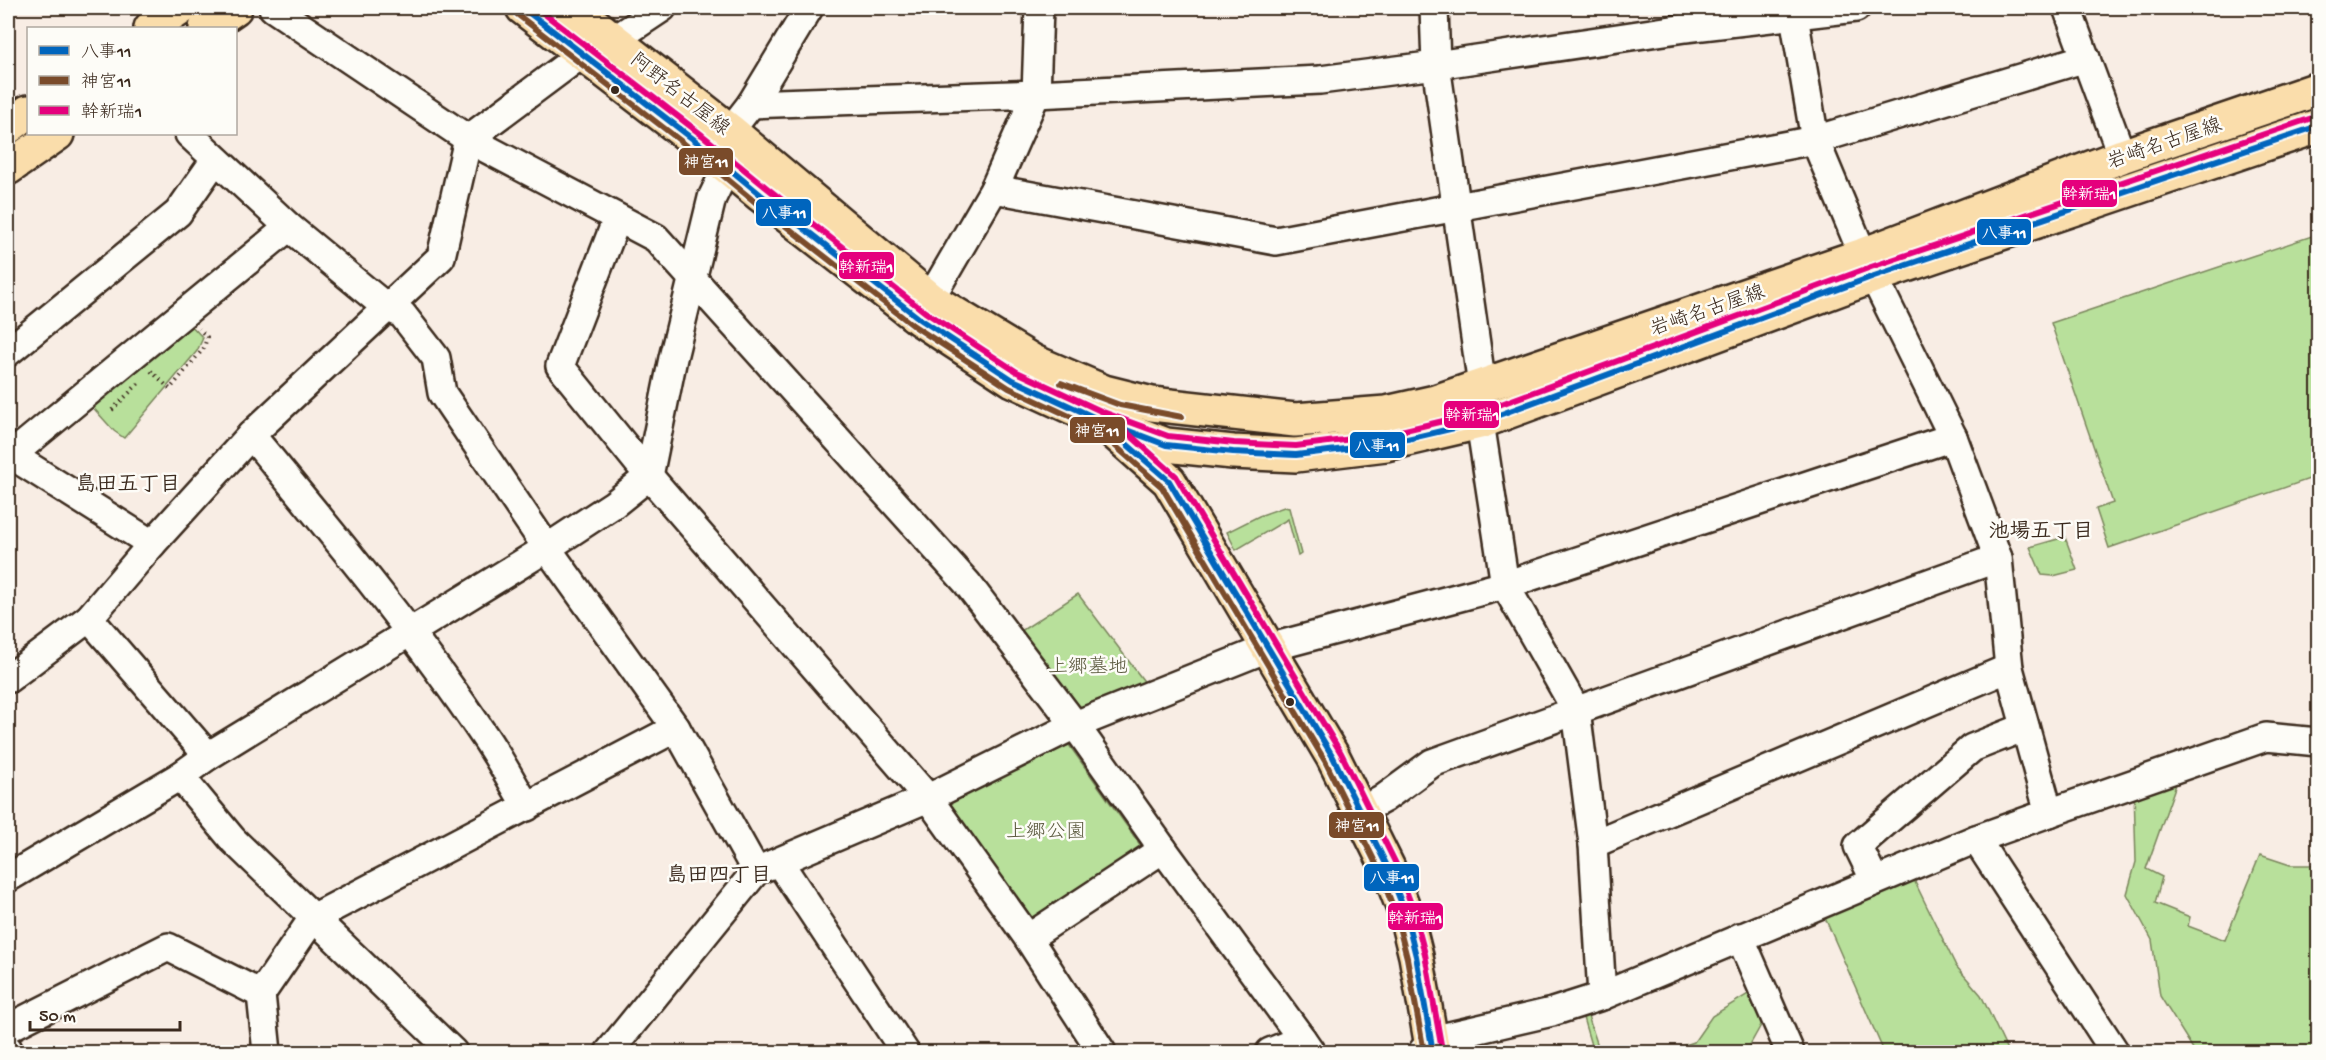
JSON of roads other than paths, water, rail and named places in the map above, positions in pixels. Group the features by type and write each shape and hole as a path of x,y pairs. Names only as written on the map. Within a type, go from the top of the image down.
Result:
{"main road":[{"path":"152,27 181,8"},
{"path":"207,27 235,8"},
{"name":"阿野名古屋線","path":"523,8 920,319 1013,380 1100,420 1166,445"},
{"name":"阿野名古屋線","path":"573,8 730,131 930,299 1035,362 1104,392 1152,404 1183,408 1166,445 1169,481"},
{"name":"岩崎名古屋線","path":"1166,445 1233,452 1296,454 1386,444 1480,422 1869,265 2122,156 2319,89"},
{"path":"8,126 27,113"},
{"name":"岩崎名古屋線","path":"1183,408 1295,420 1386,413 1435,402 2319,126"},
{"path":"8,168 56,135"},
{"name":"阿野名古屋線","path":"1100,420 1169,481 1334,756 1388,868 1405,912 1429,1048"}],"street":[{"path":"273,8 468,139 656,238 968,583 1076,725 1162,849 1306,1046 1270,1053"},
{"path":"614,40 662,8"},
{"path":"8,878 180,776 208,756 547,548 614,504 649,476 673,358 712,198 727,166 730,131 751,104 809,8"},
{"path":"930,299 994,189 1036,94 1039,8"},
{"path":"1434,8 1436,65 1482,386"},
{"path":"751,104 1036,94 1320,80 1436,65 1684,18 1794,16 1856,8"},
{"path":"2067,8 2122,156"},
{"path":"1794,16 1815,140 1869,265 1953,437 1998,558 2009,668 2049,813"},
{"path":"8,679 89,618 152,544 251,435 441,257 468,139 582,54"},
{"path":"994,189 1276,242 1815,140 2086,58"},
{"path":"190,135 289,227 386,307 402,314 436,357 442,393 547,548 676,728 768,866 905,1053"},
{"path":"8,352 178,213 215,160"},
{"path":"617,219 560,366 649,476 928,798 1028,938 1102,1053"},
{"path":"152,544 9,455 289,227"},
{"path":"1480,422 1506,585 1576,710 1593,844 1602,996"},
{"path":"251,435 356,562 409,632 486,737 527,807"},
{"path":"609,1053 768,866 928,798 1076,725 1268,648 1506,585 1953,437"},
{"path":"1361,811 1383,799 1432,763 1998,558"},
{"path":"89,618 208,756"},
{"path":"1593,844 2009,668"},
{"path":"1875,881 1858,846 1972,748 2025,727"},
{"path":"267,1053 261,994 314,918 676,728"},
{"path":"1429,1048 1602,996 1976,839 2266,737 2319,742"},
{"path":"180,776 233,840 453,1053"},
{"path":"1976,839 2115,1053"},
{"path":"1028,938 1162,849"},
{"path":"1740,937 1790,1053"},
{"path":"8,1028 168,947 261,994"}],"district":[{"name":"島田五丁目","path":"128,483"},
{"name":"池場五丁目","path":"2041,530"},
{"name":"島田四丁目","path":"719,874"}],"park label":[{"name":"上郷墓地","path":"1088,665"},
{"name":"上郷公園","path":"1046,830"}]}
